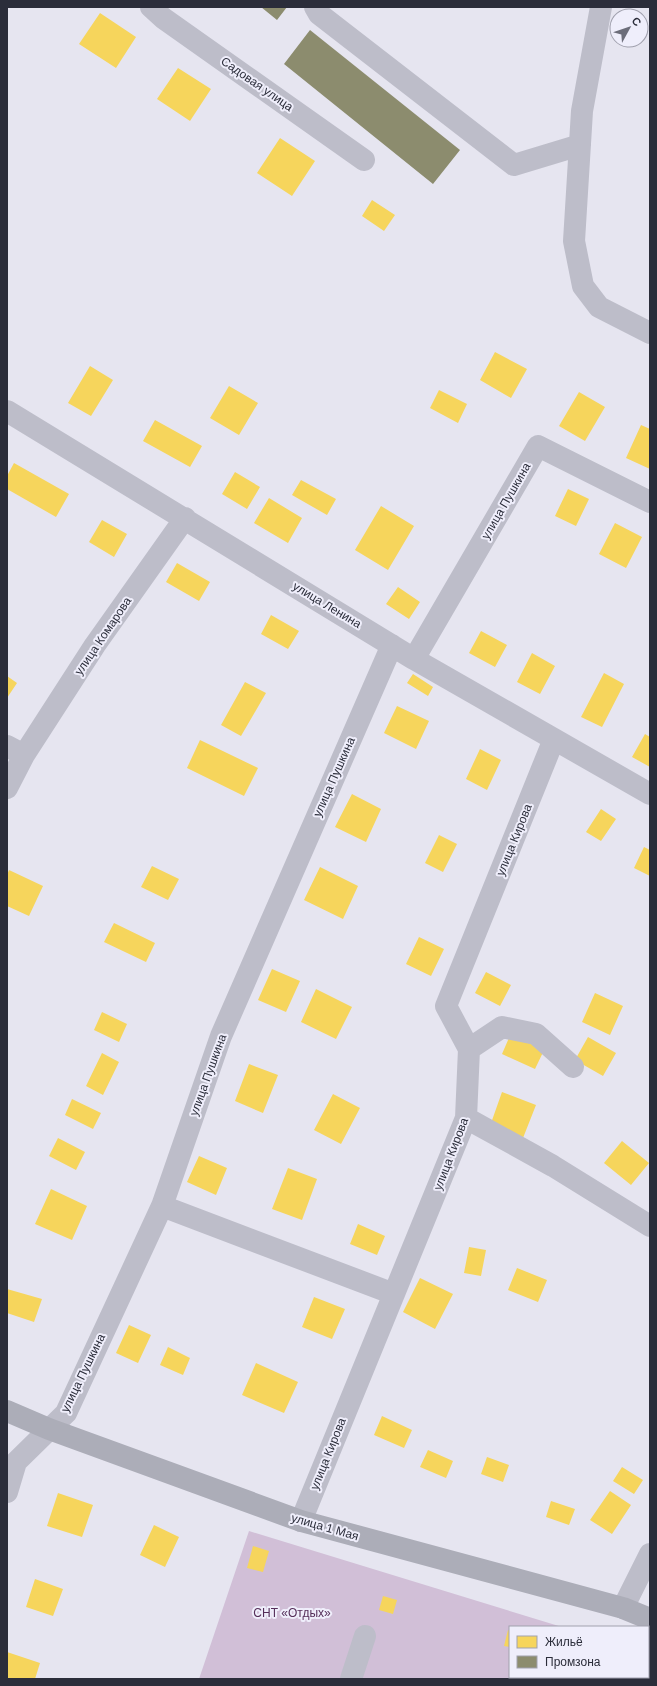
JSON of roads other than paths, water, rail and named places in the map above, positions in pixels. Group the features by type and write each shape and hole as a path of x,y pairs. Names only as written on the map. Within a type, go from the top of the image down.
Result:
{"main road":[{"name":"улица 1 Мая","path":"7,1411 50,1430 301,1521 623,1608 650,1619"}],"street":[{"name":"Садовая улица","path":"151,7 163,18 364,160"},
{"path":"315,7 320,14 514,165 580,146"},
{"path":"601,7 582,111 574,241 583,286 599,307 650,333"},
{"name":"улица Ленина","path":"7,410 414,659 650,794"},
{"name":"улица Пушкина","path":"414,659 538,446 650,502"},
{"name":"улица Комарова","path":"7,788 16,751 95,645 185,518"},
{"name":"улица Пушкина","path":"7,1492 16,1462 66,1413 162,1206 221,1036 392,645"},
{"name":"улица Кирова","path":"301,1521 466,1118 469,1049 446,1006 554,739"},
{"path":"469,1049 502,1028 536,1034 573,1066"},
{"path":"466,1118 553,1166 650,1226"},
{"path":"162,1206 394,1294"},
{"path":"623,1608 650,1554"},
{"path":"351,1679 364,1636"}],"park label":[{"name":"СНТ «Отдых»","path":"292,1613"}]}
